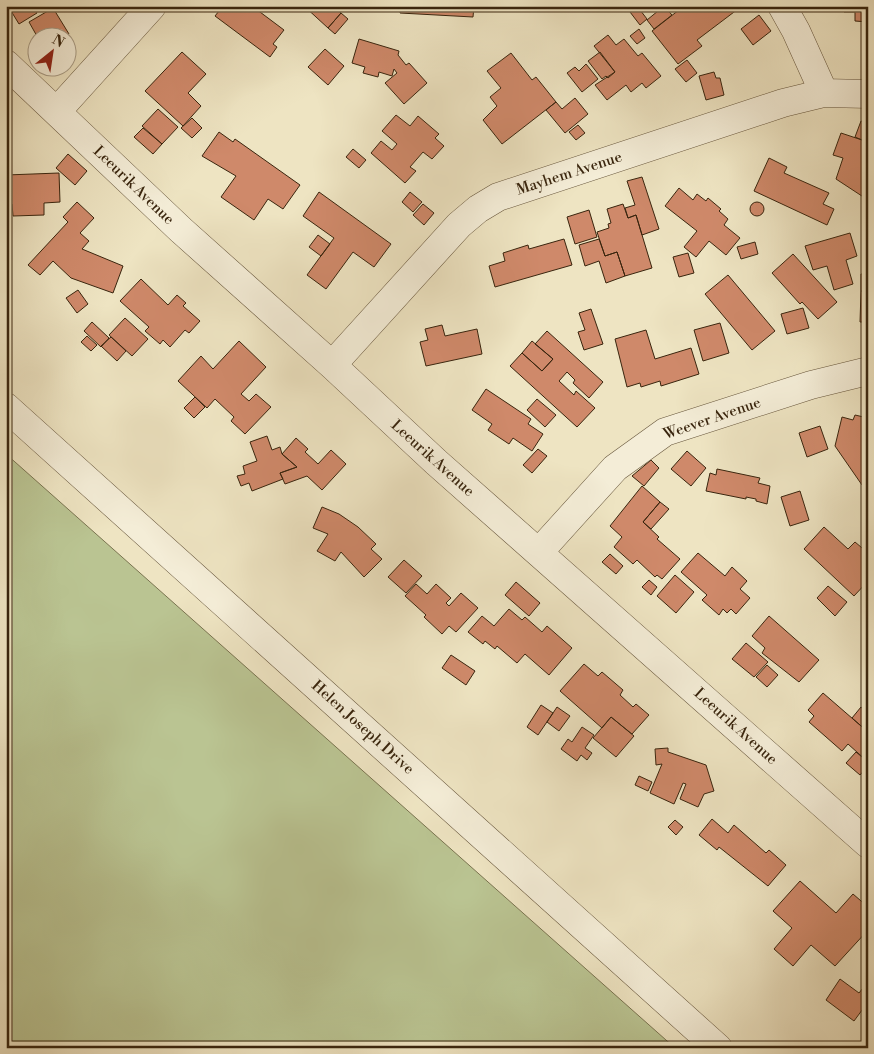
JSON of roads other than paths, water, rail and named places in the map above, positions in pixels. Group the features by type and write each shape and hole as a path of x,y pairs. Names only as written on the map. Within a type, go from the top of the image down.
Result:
{"street":[{"path":"58,110 152,6"},
{"path":"782,6 796,31 824,93"},
{"name":"Leeurik Avenue","path":"6,64 58,110 181,230 332,365 436,462 868,844"},
{"name":"Mayhem Avenue","path":"332,365 459,225 478,209 498,197 783,103 824,93 868,94"},
{"name":"Weever Avenue","path":"539,552 615,468 665,432 811,385 868,371"},
{"name":"Helen Joseph Drive","path":"6,407 718,1048"}]}
